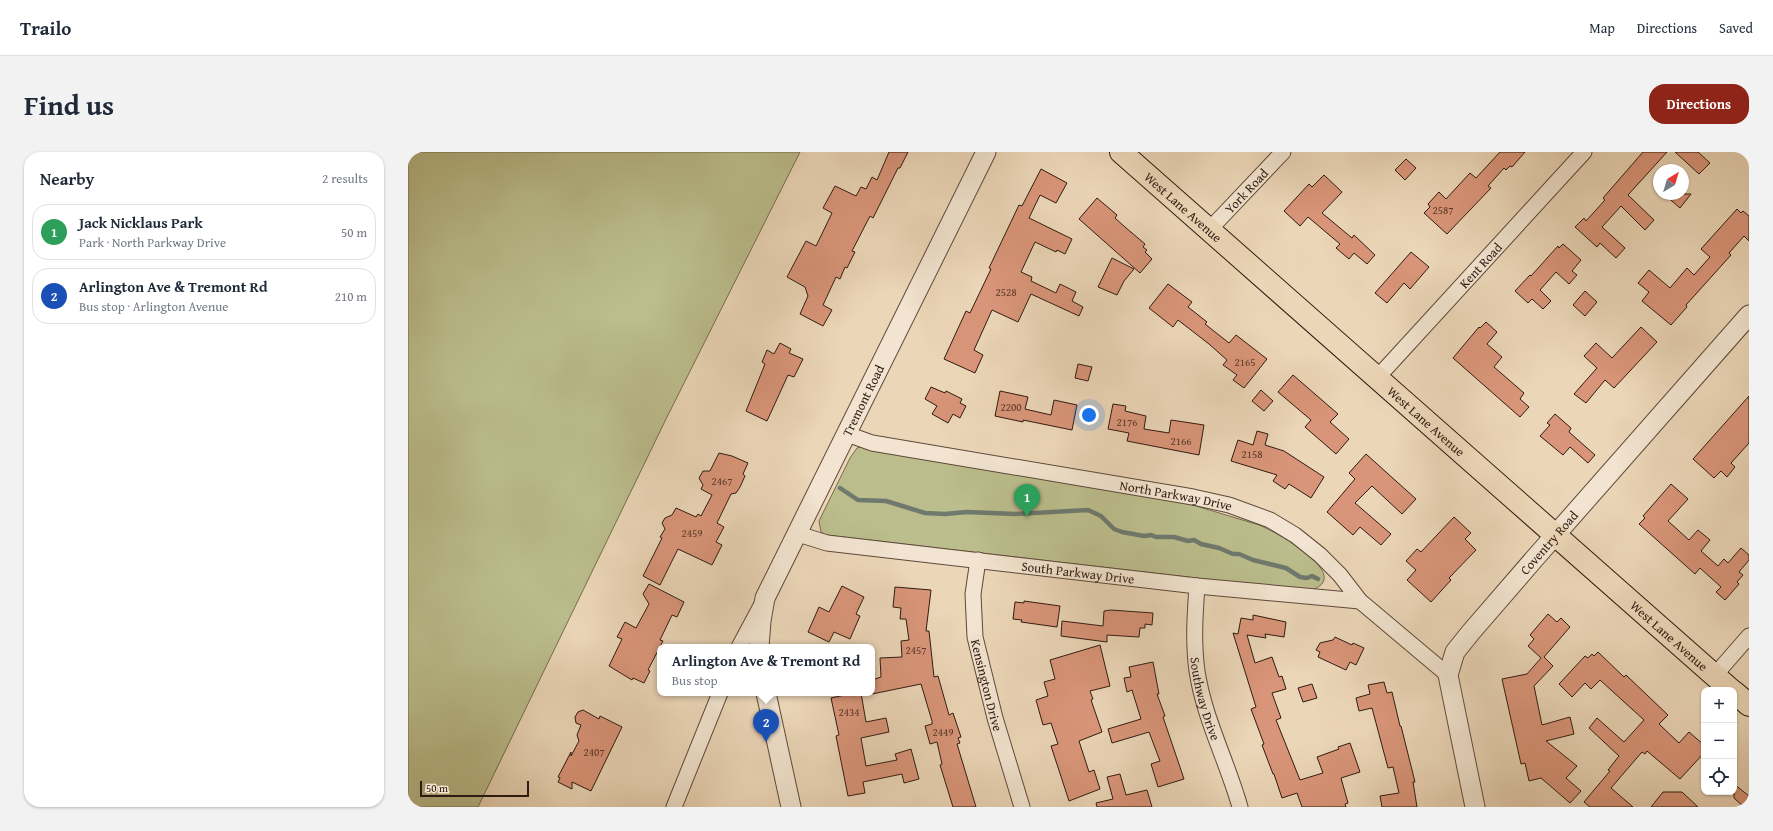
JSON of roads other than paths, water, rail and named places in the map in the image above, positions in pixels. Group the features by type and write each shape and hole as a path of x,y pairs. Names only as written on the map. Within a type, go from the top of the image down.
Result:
{"main road":[{"name":"West Lane Avenue","path":"1121,152 1728,687"},
{"path":"1737,695 1749,706"}],"street":[{"name":"Tremont Road","path":"741,644 798,534 986,152"},
{"name":"York Road","path":"1209,230 1283,152"},
{"name":"Kent Road","path":"1377,378 1584,152"},
{"name":"Coventry Road","path":"1477,805 1448,675 1455,652 1555,535 1749,315"},
{"name":"North Parkway Drive","path":"847,434 872,443 1185,496 1229,505 1270,520 1295,535 1325,560 1340,575 1360,601 1448,675"},
{"name":"South Parkway Drive","path":"798,534 827,543 1197,586 1360,601"},
{"name":"Kensington Drive","path":"978,560 973,594 975,637 995,718 1022,807"},
{"name":"Southway Drive","path":"1197,586 1194,638 1197,672 1208,715 1240,807"},
{"path":"759,644 765,598"},
{"path":"1714,675 1749,636"},
{"path":"674,807 684,779 721,696"},
{"path":"767,696 791,807"}],"waterway":[{"path":"840,488 858,500 886,501 925,513 945,514 967,512 1015,514 1088,510 1101,516 1114,529 1122,532 1144,536 1151,535 1156,537 1174,537 1188,541 1194,540 1201,544 1219,548 1233,554 1239,554 1253,560 1286,568 1300,577 1307,578 1312,576 1318,579"}],"place":[{"name":"Jack Nicklaus Park","path":"1027,517"},
{"name":"Arlington Ave & Tremont Rd","path":"766,742"}]}
